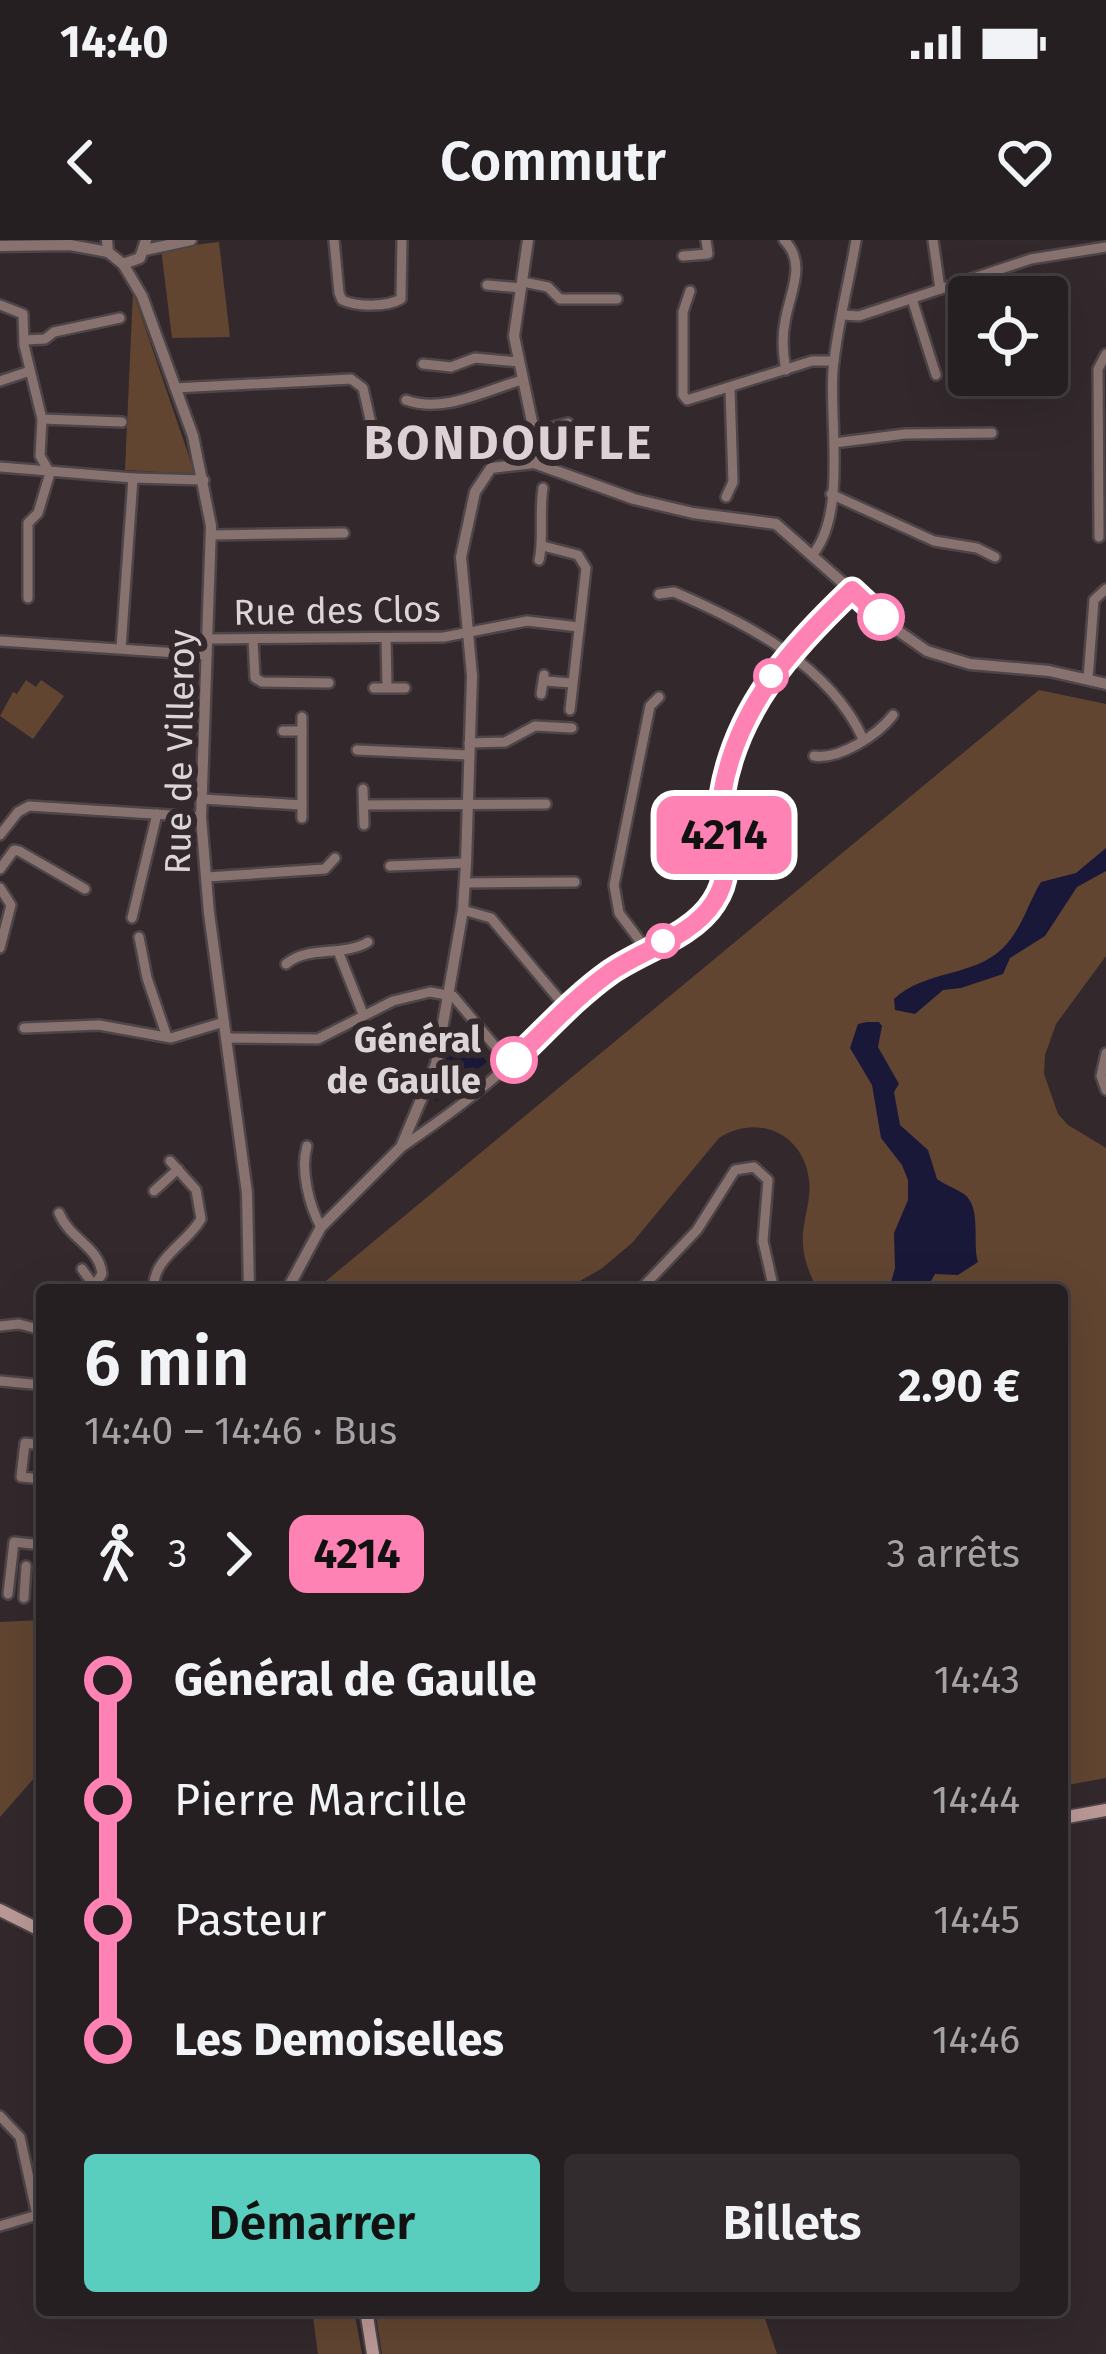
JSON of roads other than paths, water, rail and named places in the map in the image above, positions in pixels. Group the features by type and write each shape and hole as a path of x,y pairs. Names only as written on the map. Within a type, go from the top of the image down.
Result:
{"main road":[{"path":"1068,1817 1106,1810"},
{"path":"0,1910 36,1928"},
{"path":"367,2316 373,2354"}],"street":[{"path":"70,245 96,240"},
{"path":"156,240 173,242"},
{"path":"123,264 144,250 191,240"},
{"path":"334,240 339,293 342,300 354,304 390,304 401,299 402,240"},
{"path":"528,240 514,336 534,432 534,463"},
{"path":"683,256 708,254 706,240"},
{"path":"784,240 794,252 796,275 784,328 786,370"},
{"path":"814,554 822,541 831,494 834,361 856,240"},
{"path":"933,240 940,289"},
{"path":"0,245 108,246"},
{"path":"843,315 859,316 1030,259 1097,245"},
{"name":"Rue de Villeroy","path":"108,246 142,296 204,480 212,535 202,817 247,1193 249,1284"},
{"name":"Rue de Villeroy","path":"142,296 144,250"},
{"path":"487,285 548,287 560,298 617,299"},
{"path":"690,290 683,312 683,395 691,401 822,359 834,361"},
{"path":"912,299 936,375"},
{"path":"0,305 22,310 41,419 40,456 50,473 41,505 28,523 28,598"},
{"path":"26,340 120,318"},
{"path":"1099,537 1103,499 1098,369 1106,354"},
{"path":"423,364 451,367 476,358 518,362"},
{"path":"0,381 30,371"},
{"path":"175,388 351,379 363,388 372,428"},
{"path":"406,400 440,404 522,380"},
{"path":"726,497 733,482 730,388"},
{"path":"41,419 122,422"},
{"path":"534,432 568,423"},
{"path":"834,443 904,434 992,433"},
{"path":"401,1147 436,1064 463,910 472,676 463,541 475,492 491,468 534,463 634,500 694,513 764,520 786,530 904,637 941,656 1106,683"},
{"path":"0,467 204,480"},
{"path":"121,649 133,478"},
{"path":"539,560 543,488"},
{"path":"831,494 934,541 977,548 995,557"},
{"path":"212,535 344,533"},
{"path":"543,546 578,555 584,562 570,710"},
{"path":"1088,679 1094,600 1106,589"},
{"path":"290,1284 321,1227 401,1147 510,1064 604,976 706,913 724,884 728,862 722,795 736,743 759,694 787,655 852,590"},
{"path":"659,594 674,592 724,614 787,655 837,701 863,739"},
{"name":"Rue des Clos","path":"209,640 467,634 527,622 579,627"},
{"path":"386,638 387,686"},
{"path":"253,639 255,678 329,683"},
{"path":"0,641 207,655"},
{"path":"541,694 544,678 572,683"},
{"path":"374,688 405,688"},
{"path":"646,949 619,913 614,885 650,706 659,698"},
{"path":"814,756 828,758 884,727 893,715"},
{"path":"302,717 302,818"},
{"path":"357,750 469,749 505,742 536,726 568,729 565,743"},
{"path":"284,731 302,731"},
{"path":"363,789 364,825"},
{"path":"202,799 302,805"},
{"path":"364,805 546,804"},
{"path":"0,835 29,806 202,817"},
{"path":"132,918 157,814"},
{"path":"728,862 754,856 769,847 772,837"},
{"path":"0,867 14,850 19,851 85,890"},
{"path":"206,877 325,868 335,858"},
{"path":"396,868 466,863"},
{"path":"464,883 575,882"},
{"path":"0,888 11,905 0,948"},
{"path":"463,910 491,918 568,1010"},
{"path":"139,937 167,1037"},
{"path":"286,964 296,956 356,949 368,942"},
{"path":"338,951 363,1014"},
{"path":"226,1038 318,1039 363,1014 430,992 449,994 510,1064"},
{"path":"24,1028 112,1028 167,1037 224,1022"},
{"path":"1106,1053 1101,1076 1106,1090"},
{"path":"307,1146 304,1157 312,1205 321,1227"},
{"path":"154,1191 174,1165 200,1199 201,1219 158,1267 155,1284"},
{"path":"646,1284 697,1230 731,1174 748,1167 759,1169 768,1180 764,1258 772,1284"},
{"path":"59,1213 68,1231 99,1258 102,1274 97,1284"},
{"path":"82,1269 92,1284"},
{"path":"0,1326 36,1328"},
{"path":"0,1381 36,1384"},
{"path":"36,1444 25,1443 21,1477 36,1479"},
{"path":"12,1595 14,1542 36,1544"},
{"path":"12,1595 25,1583 26,1566"},
{"path":"10,1581 25,1583"},
{"path":"0,2116 20,2137 36,2203"},
{"path":"0,2226 36,2216"}],"place":[{"name":"Général de Gaulle","path":"514,1060"}],"district":[{"name":"BONDOUFLE","path":"509,442"}]}
